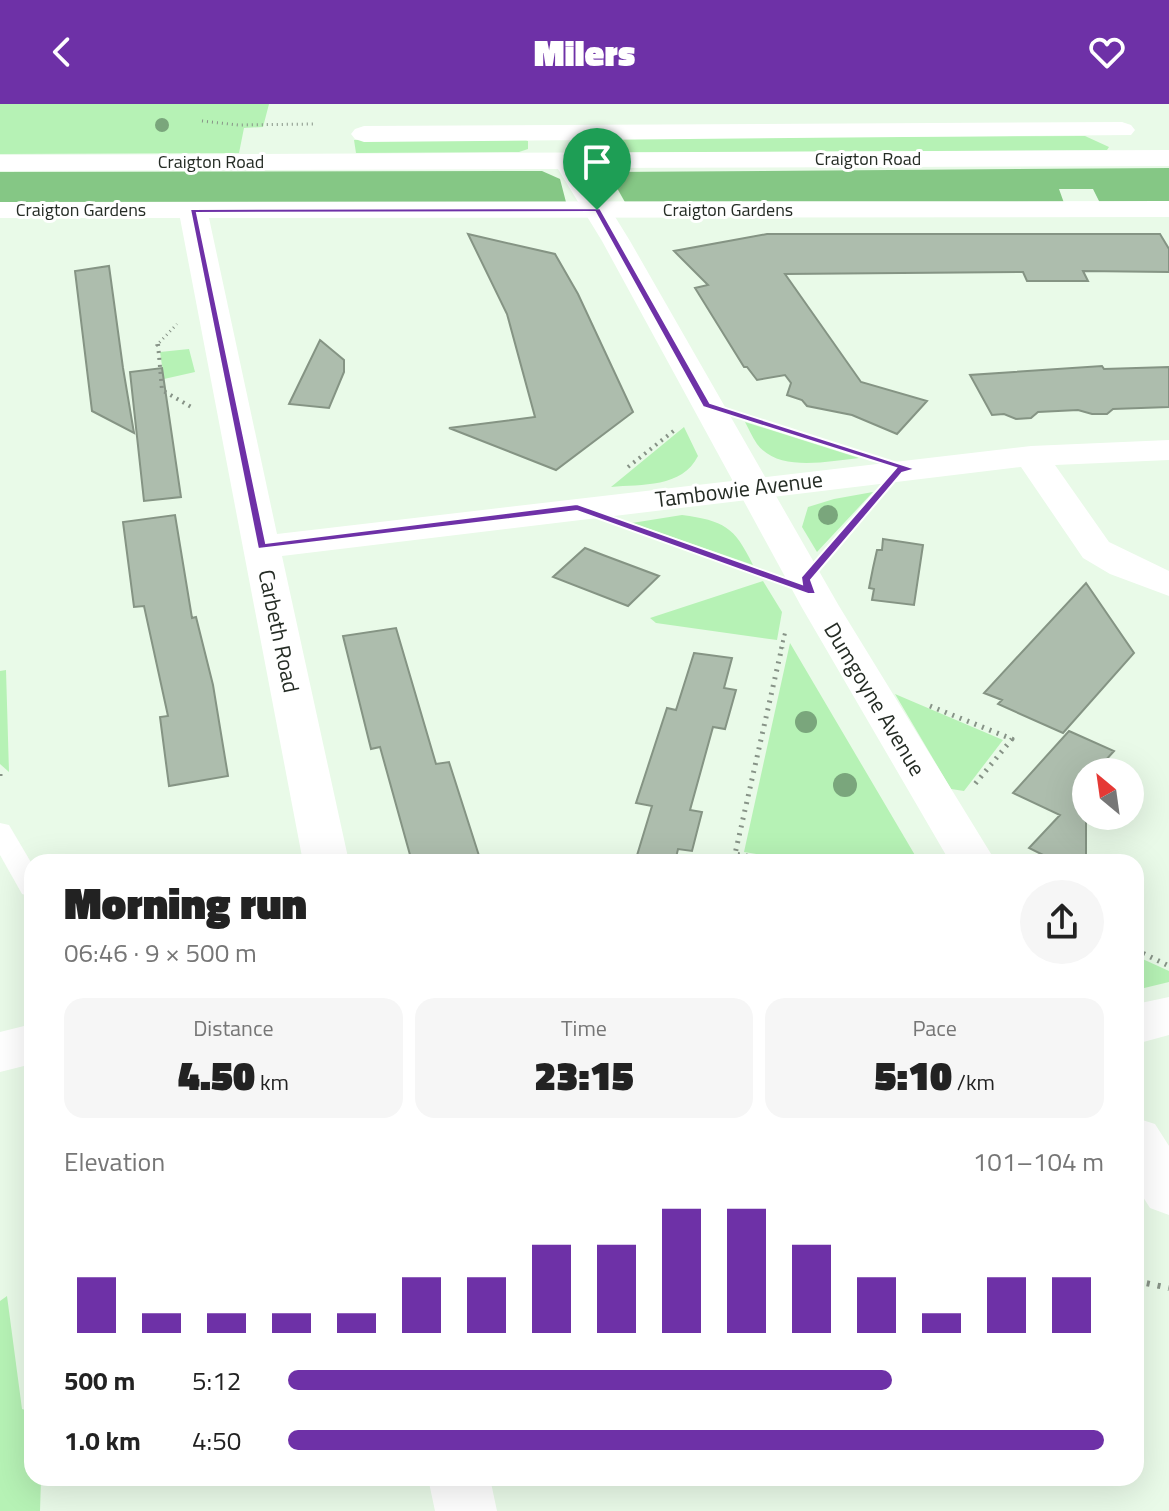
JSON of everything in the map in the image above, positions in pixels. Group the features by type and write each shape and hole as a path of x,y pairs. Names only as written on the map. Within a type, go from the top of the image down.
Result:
{"street":[{"name":"Dumgoyne Avenue","path":"531,104 597,210 862,679 968,854"},
{"path":"1109,104 1138,158"},
{"name":"Craigton Road","path":"0,163 1122,130"},
{"name":"Craigton Road","path":"364,134 557,147 1169,158"},
{"name":"Craigton Gardens","path":"0,210 1169,209"},
{"name":"Carbeth Road","path":"193,211 324,854"},
{"name":"Tambowie Avenue","path":"262,547 1031,456 1169,450"},
{"path":"1031,456 1096,550 1123,566 1169,585"},
{"path":"1144,1022 1169,1016"},
{"path":"0,1052 24,1046"},
{"path":"1144,1153 1169,1192"},
{"path":"461,1486 466,1511"}],"lane":[{"path":"0,832 24,873"}],"path":[{"path":"202,121 238,125 314,124"},
{"path":"577,508 706,405 905,470 813,593 790,611 735,854"},
{"path":"651,534 813,593"},
{"path":"862,679 1012,739 946,819"},
{"path":"0,774 0,780"},
{"path":"1144,954 1169,966"},
{"path":"1144,1283 1169,1288"}],"green space":[{"path":"0,104 269,104 263,127 244,128 239,153 0,154"},
{"path":"1085,136 1109,147 1107,150 588,153 579,141 587,138"},
{"path":"522,138 528,141 528,149 519,152 356,153 354,140"},
{"path":"1169,168 1169,203 1100,203 1093,189 1059,189 1064,203 626,204 608,172"},
{"path":"542,171 560,179 567,206 0,203 0,172"},
{"path":"189,349 195,372 164,379 160,352"},
{"path":"745,422 859,458 819,463 778,459 757,444"},
{"path":"684,427 698,456 682,474 660,482 611,487"},
{"path":"873,492 817,552 802,527 808,507"},
{"path":"682,515 708,520 726,528 740,542 753,565 632,523"},
{"path":"763,581 782,612 777,640 656,623 650,618"},
{"path":"790,643 914,854 744,852"},
{"path":"6,670 9,772 0,764 0,671"},
{"path":"895,694 1003,740 964,791 951,789"},
{"path":"1144,960 1169,971 1169,982 1144,988"},
{"path":"7,1296 24,1410 24,1486 41,1486 40,1511 0,1511 0,1301"}],"building":[{"path":"468,234 555,254 578,294 633,412 556,470 449,428 535,417 507,314"},
{"path":"767,234 1160,234 1169,249 1169,272 1083,271 1088,281 1027,281 1023,272 785,274 861,382 927,401 897,434 852,415 807,406 802,400 787,395 791,383 785,375 757,380 744,367 695,288 708,285 674,251"},
{"path":"109,266 134,433 92,411 75,271"},
{"path":"320,340 344,360 344,372 329,408 289,404"},
{"path":"1102,366 1104,369 1169,367 1169,407 1113,409 1107,414 1078,410 1038,412 1031,418 1016,419 1004,414 992,415 970,375"},
{"path":"162,368 181,497 144,501 130,372"},
{"path":"175,515 192,618 196,617 213,685 228,776 169,786 160,717 168,716 144,606 134,607 123,522"},
{"path":"883,539 923,545 914,605 872,600 874,589 869,588 877,550 882,550"},
{"path":"585,548 659,576 628,606 553,577"},
{"path":"1086,583 1134,653 1063,733 998,704 1002,700 984,693"},
{"path":"396,628 436,764 449,762 478,854 410,854 380,747 371,749 343,636"},
{"path":"694,653 732,658 724,688 736,690 725,729 713,727 690,810 702,812 692,851 678,849 677,854 637,854 652,806 636,803 667,708 676,710"},
{"path":"1069,731 1114,751 1108,758 1072,758 1072,830 1086,830 1086,854 1041,854 1029,848 1060,815 1013,793"}],"route":[{"path":"597,210 706,405 911,469 899,470 805,580 812,592 577,508 262,547 193,211 597,210"}]}
